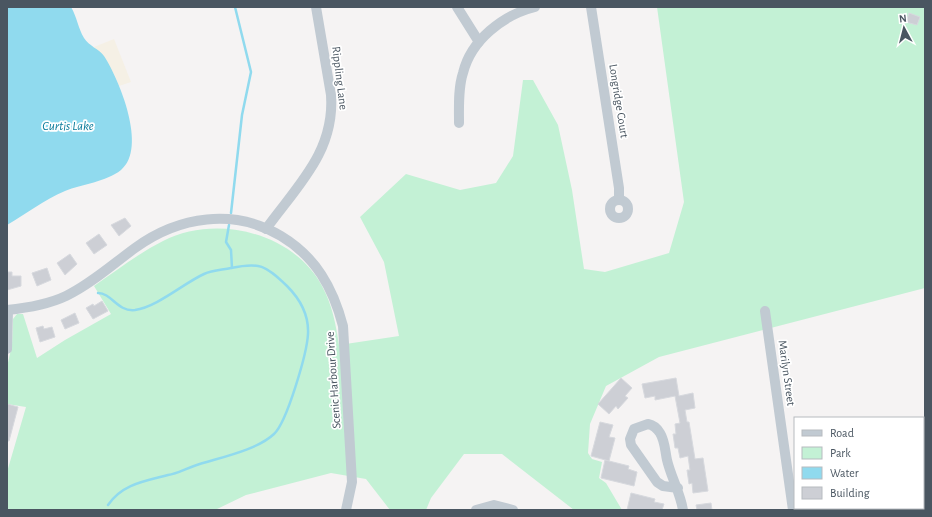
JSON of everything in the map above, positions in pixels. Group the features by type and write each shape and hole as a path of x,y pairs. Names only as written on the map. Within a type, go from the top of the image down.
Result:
{"street":[{"name":"Rippling Lane","path":"266,229 319,156 329,133 332,109 331,95 316,7"},
{"path":"457,7 479,42"},
{"path":"459,123 462,73 479,42 497,25 517,14 535,7"},
{"name":"Longridge Court","path":"590,7 619,188 619,200"},
{"name":"Scenic Harbour Drive","path":"7,310 40,306 67,296 85,285 146,240 182,224 201,220 224,219 245,222 266,229 289,241 310,259 326,281 338,306 345,346 352,482 346,510"},
{"path":"7,310 7,349"},
{"name":"Marilyn Street","path":"765,311 793,510"},
{"path":"678,488 662,486 657,482 631,445 630,436 634,429 648,424 656,427 660,432 663,437 667,460 678,488 683,510"},
{"path":"476,510 494,504 512,510"}],"green space":[{"path":"657,7 925,7 925,288 659,357 606,386 590,424 588,453 592,459 602,462 599,478 606,483 622,510 574,510 502,454 464,454 431,498 426,510 390,510 366,479 331,473 246,495 215,510 7,510 7,472 26,407 7,404 7,367 12,345 13,319 17,314 23,314 37,358 111,314 94,286 128,262 163,241 184,233 206,229 229,229 252,233 273,241 292,252 309,267 322,286 331,307 339,345 399,336 384,262 360,217 406,174 460,190 496,183 513,156 523,80 533,80 558,125 572,190 584,269 605,272 669,253 684,202"}],"sand":[{"path":"114,39 131,82 119,86 114,74 94,47"}],"water":[{"name":"Curtis Lake","path":"7,7 71,7 84,38 104,56 117,80 128,113 132,146 129,160 121,170 115,174 65,191 42,203 7,225"}],"building":[{"path":"909,13 920,17 917,25 906,22"},
{"path":"125,218 131,226 119,236 111,225"},
{"path":"99,234 107,245 94,254 86,243"},
{"path":"70,254 77,264 65,275 57,263"},
{"path":"47,268 51,280 37,286 32,273"},
{"path":"7,272 12,272 12,276 21,276 21,286 7,290"},
{"path":"102,301 108,311 93,319 86,308 93,304 94,306"},
{"path":"75,313 79,323 65,329 61,320"},
{"path":"43,326 44,329 52,327 55,337 40,342 36,328"},
{"path":"621,378 632,388 625,396 628,398 618,409 616,406 609,414 598,404"},
{"path":"676,378 679,396 693,393 695,408 685,410 687,422 689,422 695,459 703,458 708,491 693,493 692,483 689,484 687,470 690,470 688,456 680,458 678,448 675,448 673,434 676,434 675,424 680,423 675,396 655,400 655,396 645,398 642,384"},
{"path":"7,404 18,407 9,441 7,441"},
{"path":"600,422 613,425 609,437 615,438 609,461 591,456"},
{"path":"605,460 629,466 628,469 637,472 634,486 601,478"},
{"path":"631,493 655,499 654,502 664,504 662,510 627,510"},
{"path":"711,503 712,510 697,510 696,505"}],"waterway":[{"path":"231,213 242,115 251,72 235,7"},
{"path":"229,225 226,242 231,250 232,268"},
{"path":"98,293 107,296 119,306 129,310 135,310 161,300 196,278 207,273 241,266 256,266 267,269 273,273 292,291 303,308 308,327 307,343 296,387 285,416 274,434 257,445 236,453 194,466 175,474 135,484 120,492 108,505"}]}
